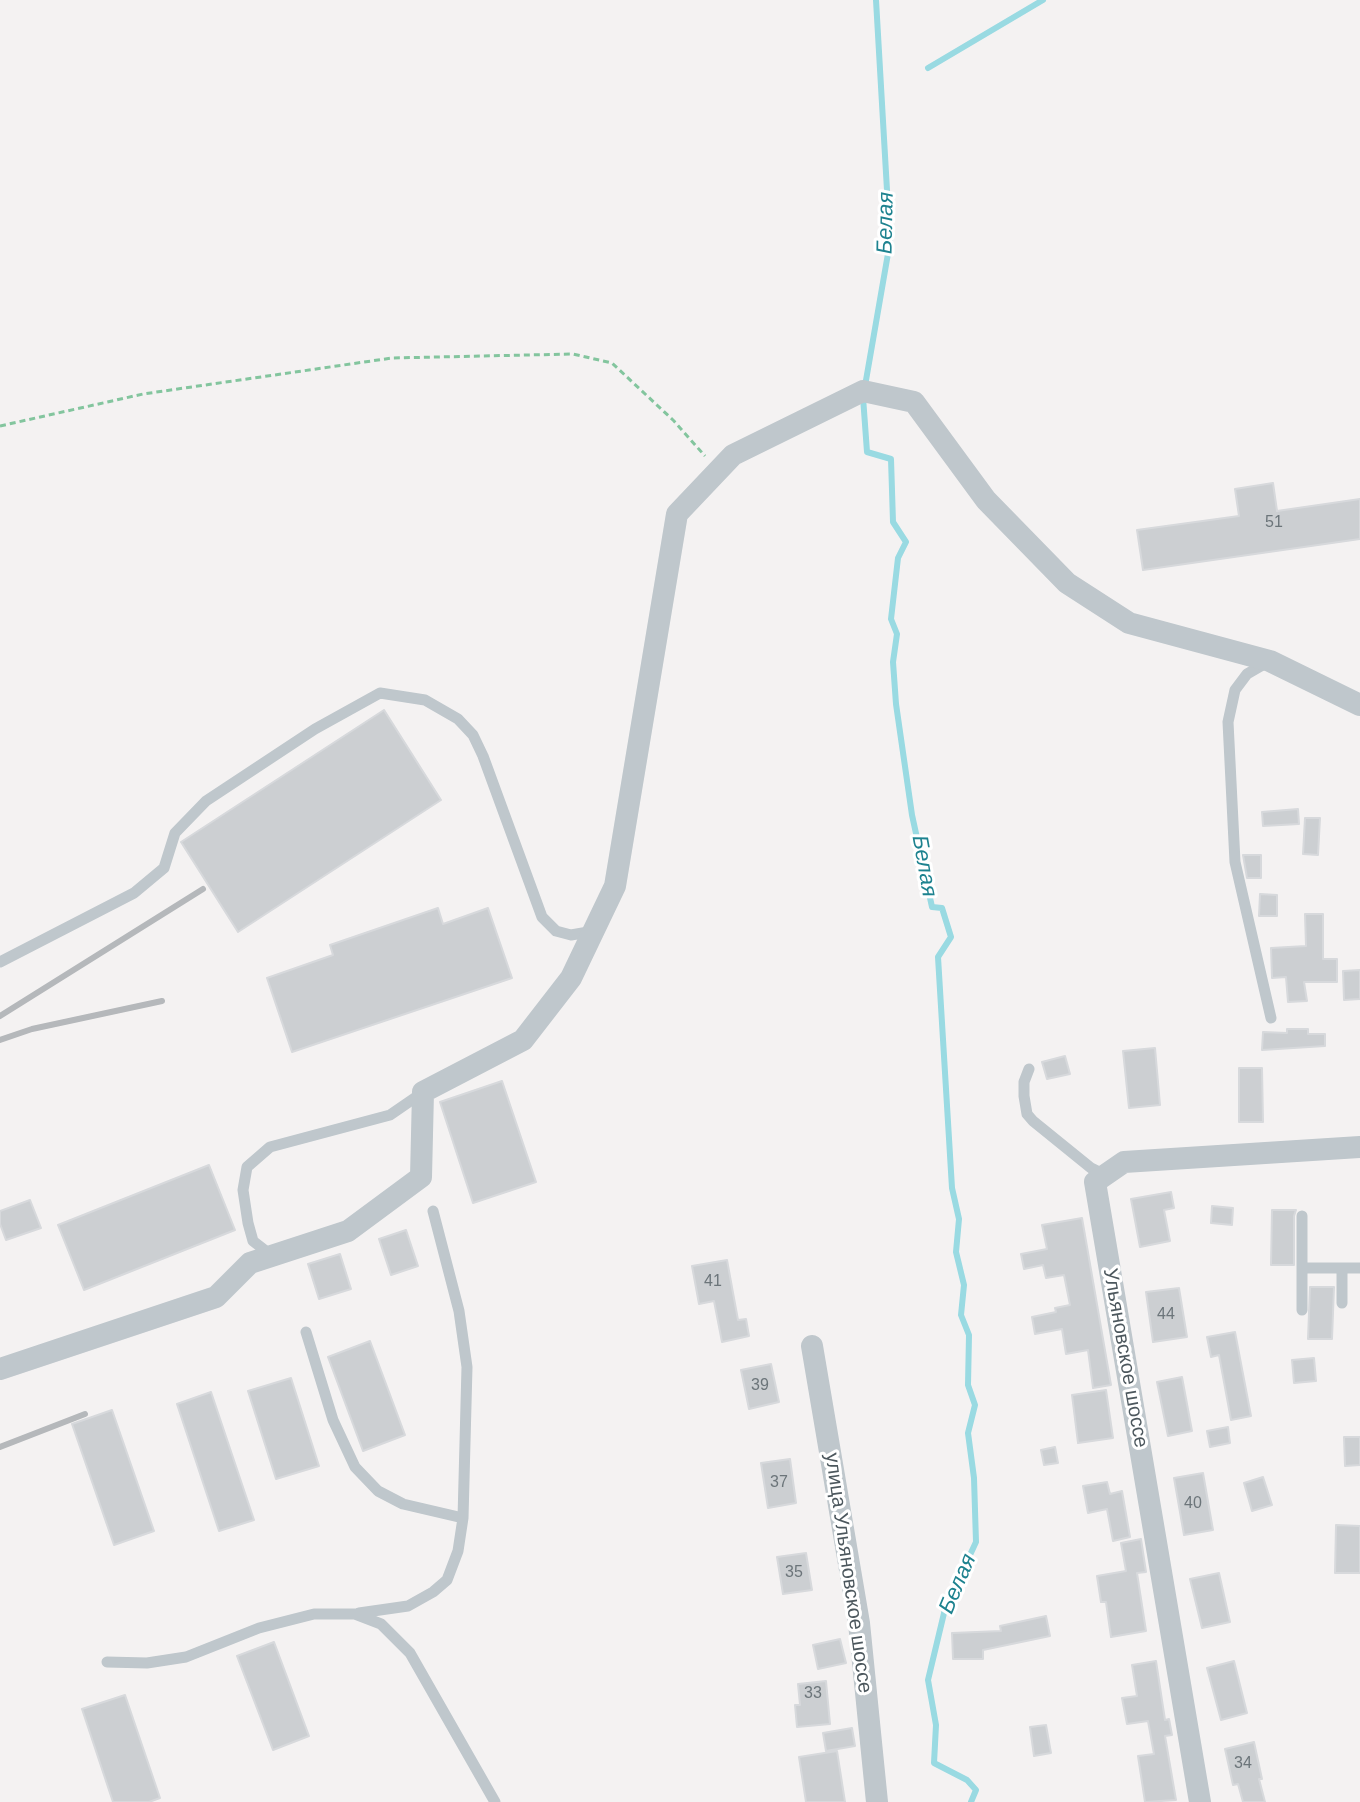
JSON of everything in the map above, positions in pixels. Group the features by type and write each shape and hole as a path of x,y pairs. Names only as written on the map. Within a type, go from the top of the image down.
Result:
{"street":[{"path":"0,1369 216,1297 250,1263 348,1231 421,1177 423,1092 523,1040 571,978 615,886 677,514 733,455 863,391 914,402 986,500 1067,583 1129,623 1270,661 1360,705"},
{"path":"1106,1175 1124,1162 1360,1147"},
{"name":"Ульяновское шоссе","path":"1106,1175 1095,1182 1200,1802"},
{"name":"улица Ульяновское шоссе","path":"812,1346 859,1623 877,1802"}],"lane":[{"path":"1270,661 1247,674 1235,690 1228,722 1235,862 1271,1018"},
{"path":"0,962 134,893 164,868 175,833 206,801 315,729 380,693 425,700 458,719 473,735 542,917 556,931 571,935 594,931"},
{"path":"1029,1069 1024,1082 1027,1114 1091,1168 1106,1175"},
{"path":"271,1256 253,1241 248,1223 243,1190 247,1167 270,1147 390,1115 423,1092"},
{"path":"107,1662 147,1663 186,1657 259,1628 314,1614 355,1614 408,1606 447,1580 458,1551 463,1518 467,1367 459,1311 433,1211"},
{"path":"1302,1216 1302,1310"},
{"path":"1303,1268 1360,1268"},
{"path":"1342,1268 1342,1303"},
{"path":"306,1332 333,1420 355,1467 378,1491 403,1504 463,1518"},
{"path":"355,1614 381,1624 410,1653 495,1802"}],"path":[{"path":"0,426 143,394 392,358 573,354 612,363 674,421 705,456"}],"building":[{"path":"1273,483 1277,511 1360,499 1360,539 1143,570 1137,530 1239,516 1235,489"},
{"path":"384,710 441,800 238,932 181,842"},
{"path":"1298,809 1299,824 1263,826 1262,812"},
{"path":"1305,818 1320,818 1318,855 1303,854"},
{"path":"1243,855 1261,855 1261,878 1247,878"},
{"path":"1260,894 1277,895 1277,916 1259,916"},
{"path":"438,908 443,924 488,908 512,978 292,1052 267,978 333,955 330,945"},
{"path":"1305,914 1323,914 1323,959 1337,959 1337,982 1304,982 1307,1001 1288,1002 1286,977 1272,978 1271,948 1306,946"},
{"path":"1360,970 1360,999 1344,1000 1343,971"},
{"path":"1287,1029 1308,1029 1308,1034 1325,1034 1325,1046 1262,1050 1263,1032 1287,1033"},
{"path":"1155,1048 1160,1105 1129,1108 1123,1051"},
{"path":"1065,1056 1070,1074 1047,1079 1042,1062"},
{"path":"1239,1068 1262,1068 1263,1122 1239,1122"},
{"path":"502,1081 536,1182 473,1203 440,1102"},
{"path":"209,1165 235,1230 84,1290 58,1225"},
{"path":"1171,1192 1174,1208 1164,1210 1170,1241 1140,1247 1131,1199"},
{"path":"30,1200 41,1228 6,1240 0,1224 0,1211"},
{"path":"1212,1206 1233,1208 1232,1225 1211,1223"},
{"path":"1272,1210 1296,1210 1294,1265 1271,1265"},
{"path":"1082,1218 1111,1385 1093,1388 1088,1350 1066,1354 1062,1329 1035,1334 1032,1317 1056,1312 1055,1308 1070,1305 1064,1275 1046,1278 1043,1265 1024,1269 1021,1254 1047,1249 1042,1225"},
{"path":"406,1230 418,1266 391,1275 379,1239"},
{"path":"340,1254 351,1289 319,1299 308,1264"},
{"path":"727,1260 738,1320 746,1319 749,1336 722,1342 714,1301 699,1304 692,1266"},
{"path":"1310,1287 1334,1287 1332,1339 1308,1339"},
{"path":"1179,1288 1187,1337 1153,1342 1146,1292"},
{"path":"1235,1332 1251,1416 1231,1420 1219,1355 1211,1357 1207,1337"},
{"path":"370,1341 405,1435 363,1451 328,1357"},
{"path":"1314,1358 1316,1381 1294,1383 1292,1360"},
{"path":"771,1364 779,1402 749,1409 741,1370"},
{"path":"1182,1377 1192,1431 1168,1436 1157,1382"},
{"path":"291,1378 319,1466 276,1479 248,1391"},
{"path":"1106,1390 1113,1438 1078,1443 1072,1395"},
{"path":"211,1392 254,1520 219,1531 177,1404"},
{"path":"112,1410 154,1531 114,1545 72,1424"},
{"path":"1228,1427 1230,1443 1210,1447 1207,1431"},
{"path":"1344,1437 1360,1437 1360,1465 1345,1466"},
{"path":"1055,1447 1058,1463 1044,1465 1041,1450"},
{"path":"790,1459 796,1503 768,1508 761,1463"},
{"path":"1203,1473 1213,1530 1184,1535 1174,1478"},
{"path":"1263,1477 1272,1505 1252,1511 1244,1483"},
{"path":"1107,1482 1110,1494 1122,1491 1130,1537 1113,1541 1107,1509 1088,1513 1083,1486"},
{"path":"1336,1525 1360,1526 1360,1573 1335,1573"},
{"path":"1141,1539 1146,1572 1137,1573 1146,1631 1111,1637 1106,1602 1101,1602 1097,1576 1126,1571 1121,1543"},
{"path":"806,1553 812,1590 783,1594 777,1557"},
{"path":"1219,1573 1230,1622 1202,1628 1190,1579"},
{"path":"1046,1616 1050,1636 983,1650 983,1659 953,1659 952,1633 1001,1631 1000,1626"},
{"path":"840,1639 846,1663 818,1669 813,1645"},
{"path":"274,1642 309,1736 273,1750 237,1656"},
{"path":"1156,1661 1165,1720 1169,1719 1172,1735 1165,1736 1176,1800 1145,1802 1138,1756 1154,1754 1148,1721 1127,1724 1122,1698 1137,1696 1132,1665"},
{"path":"1234,1661 1247,1713 1221,1720 1207,1668"},
{"path":"826,1681 830,1724 797,1727 795,1705 800,1705 798,1684"},
{"path":"125,1695 160,1798 149,1802 113,1802 82,1709"},
{"path":"1046,1725 1051,1753 1034,1756 1030,1727"},
{"path":"852,1728 855,1746 826,1751 823,1733"},
{"path":"1254,1742 1265,1802 1243,1802 1238,1784 1233,1785 1225,1749"},
{"path":"837,1751 845,1802 806,1802 799,1757"}],"waterway":[{"name":"Белая","path":"865,386 890,242 876,0"},
{"path":"928,68 1043,0"},
{"name":"Белая","path":"863,397 867,452 891,459 893,522 906,542 898,558 891,619 897,634 893,662 896,704 912,815 932,907 942,908 951,937 938,957 952,1188 959,1219 956,1252 964,1285 961,1315 969,1335 968,1385 975,1405 968,1433 974,1478 976,1542 945,1609 928,1680 936,1725 934,1763 967,1780 976,1790 971,1802"}],"railway":[{"path":"0,1016 203,889"},
{"path":"0,1040 32,1029 162,1001"},
{"path":"0,1447 85,1414"}]}
